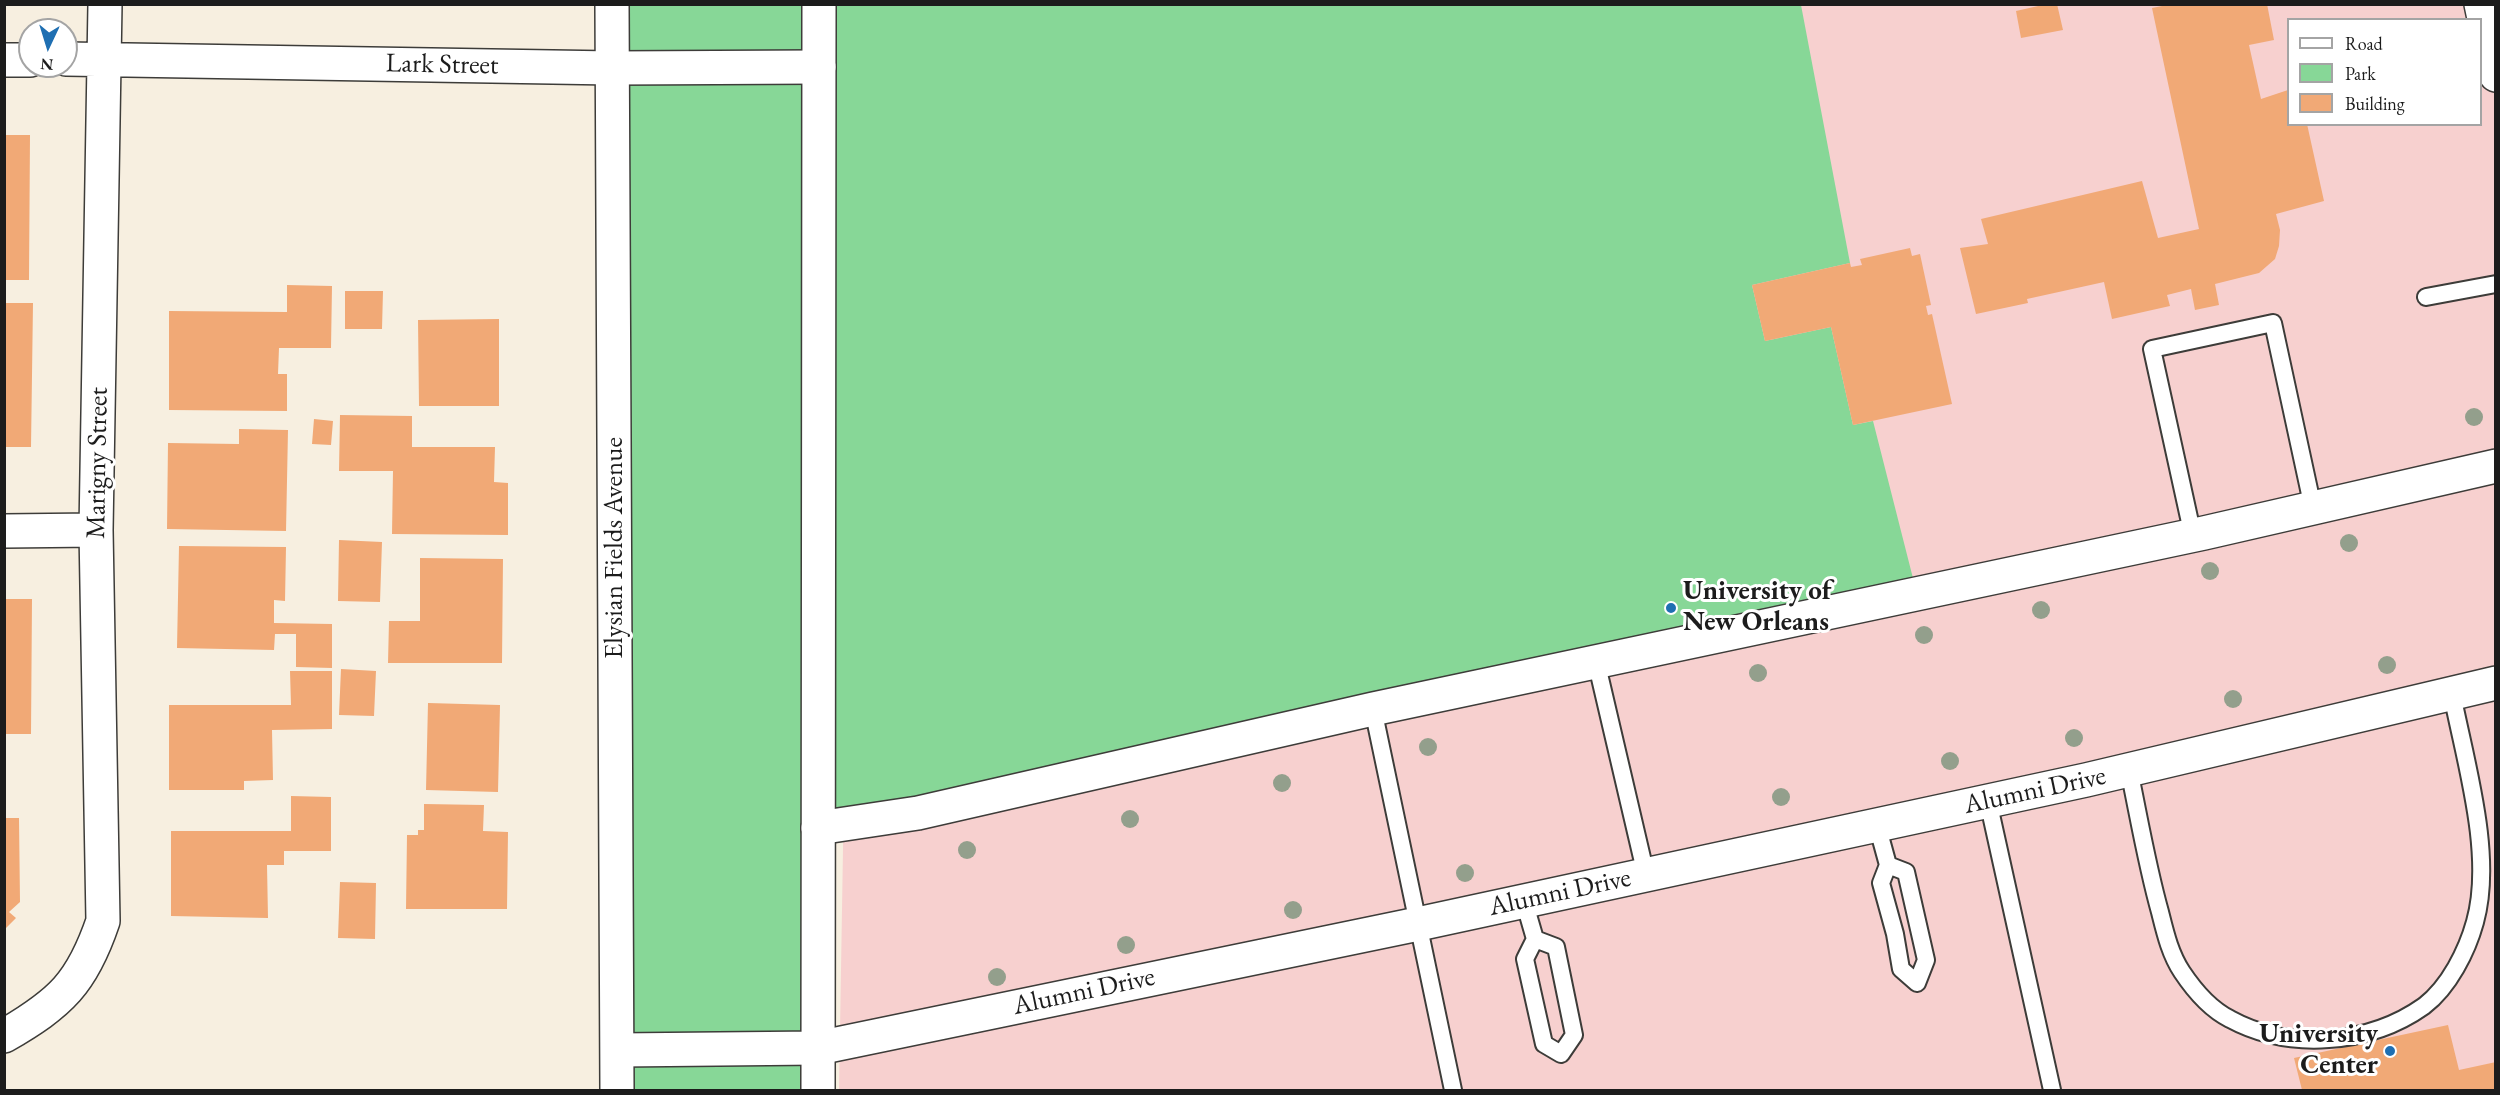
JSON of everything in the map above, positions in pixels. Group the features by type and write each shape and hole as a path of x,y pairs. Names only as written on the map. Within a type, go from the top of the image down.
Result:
{"street":[{"name":"Marigny Street","path":"4,1036 33,1019 75,982 92,952 103,921 96,530 106,59 105,4"},
{"name":"Elysian Fields Avenue","path":"612,4 617,1090"},
{"path":"818,1090 819,4"},
{"path":"2481,4 2496,75"},
{"name":"Lark Street","path":"78,59 613,68 819,67"},
{"path":"818,828 918,813 1373,708 2193,536 2496,466"},
{"path":"4,531 96,530"},
{"name":"Alumni Drive","path":"618,1050 818,1048 1418,924 1988,801 2496,683"}],"lane":[{"path":"2426,297 2496,284"},
{"path":"2193,536 2152,349 2273,323 2313,508"},
{"path":"1596,661 1646,874"},
{"path":"2129,770 2154,891 2167,940 2181,970 2201,998 2229,1019 2270,1035 2311,1040 2370,1033 2398,1022 2426,1004 2462,958 2475,923 2481,895 2482,865 2479,831 2452,694"},
{"path":"1373,708 1453,1090"},
{"path":"1988,801 2052,1090"},
{"path":"1877,825 1888,866 1881,883 1895,934 1901,969 1917,983 1926,960 1906,872 1888,866"},
{"path":"1524,901 1535,939 1525,959 1544,1044 1561,1054 1574,1035 1556,947 1535,939"}],"shaded area":[{"name":"University of New Orleans","path":"857,5 2495,5 2495,1090 839,1090"}],"green space":[{"path":"612,5 1801,5 1850,263 1752,285 1765,341 1831,327 1853,425 1873,421 1917,594 818,828 818,1090 617,1090"}],"building":[{"path":"2057,4 2063,30 2021,38 2016,11"},
{"path":"2172,4 2267,4 2274,40 2249,45 2261,99 2287,90 2287,126 2307,126 2324,201 2276,214 2280,230 2275,259 2259,273 2215,284 2219,305 2195,310 2191,289 2167,295 2170,306 2112,319 2104,282 2027,299 2028,303 1976,314 1960,248 1988,244 1981,219 2142,181 2158,238 2199,229 2152,8"},
{"path":"4,135 30,135 29,280 4,280"},
{"path":"1910,248 1912,256 1920,254 1931,305 1926,306 1928,315 1932,314 1952,404 1853,425 1831,327 1765,341 1752,285 1850,263 1851,267 1862,265 1860,259"},
{"path":"287,285 332,286 331,348 279,348 278,374 287,374 287,411 169,410 169,311 287,312"},
{"path":"345,291 383,291 382,329 345,329"},
{"path":"4,303 33,303 31,447 4,447"},
{"path":"499,319 499,406 419,406 418,320"},
{"path":"340,415 412,416 412,447 495,447 494,482 508,483 508,535 392,534 393,471 339,471"},
{"path":"314,419 333,421 331,445 312,444"},
{"path":"239,429 288,430 286,531 167,529 168,443 239,444"},
{"path":"339,540 382,542 380,602 338,601"},
{"path":"179,546 286,547 285,601 274,600 274,623 332,624 332,668 296,667 296,634 275,634 274,650 177,648"},
{"path":"420,558 503,559 502,663 388,663 389,621 420,621"},
{"path":"4,599 32,599 31,734 4,734"},
{"path":"341,669 376,671 374,716 339,715"},
{"path":"290,671 332,671 332,729 272,730 273,780 244,781 244,790 169,790 169,705 291,705"},
{"path":"428,703 500,705 498,792 426,790"},
{"path":"291,796 331,797 331,851 284,851 284,865 267,865 268,918 171,916 171,831 291,831"},
{"path":"424,804 484,805 483,831 508,832 507,909 406,909 407,835 418,835 418,830 424,830"},
{"path":"4,818 19,818 20,902 9,912 16,918 4,930"},
{"path":"340,882 376,883 375,939 338,938"},
{"name":"University Center","path":"2448,1025 2459,1070 2496,1062 2496,1090 2302,1090 2294,1058"}],"place":[{"name":"University of New Orleans","path":"1671,608"},
{"name":"University Center","path":"2390,1051"}]}
